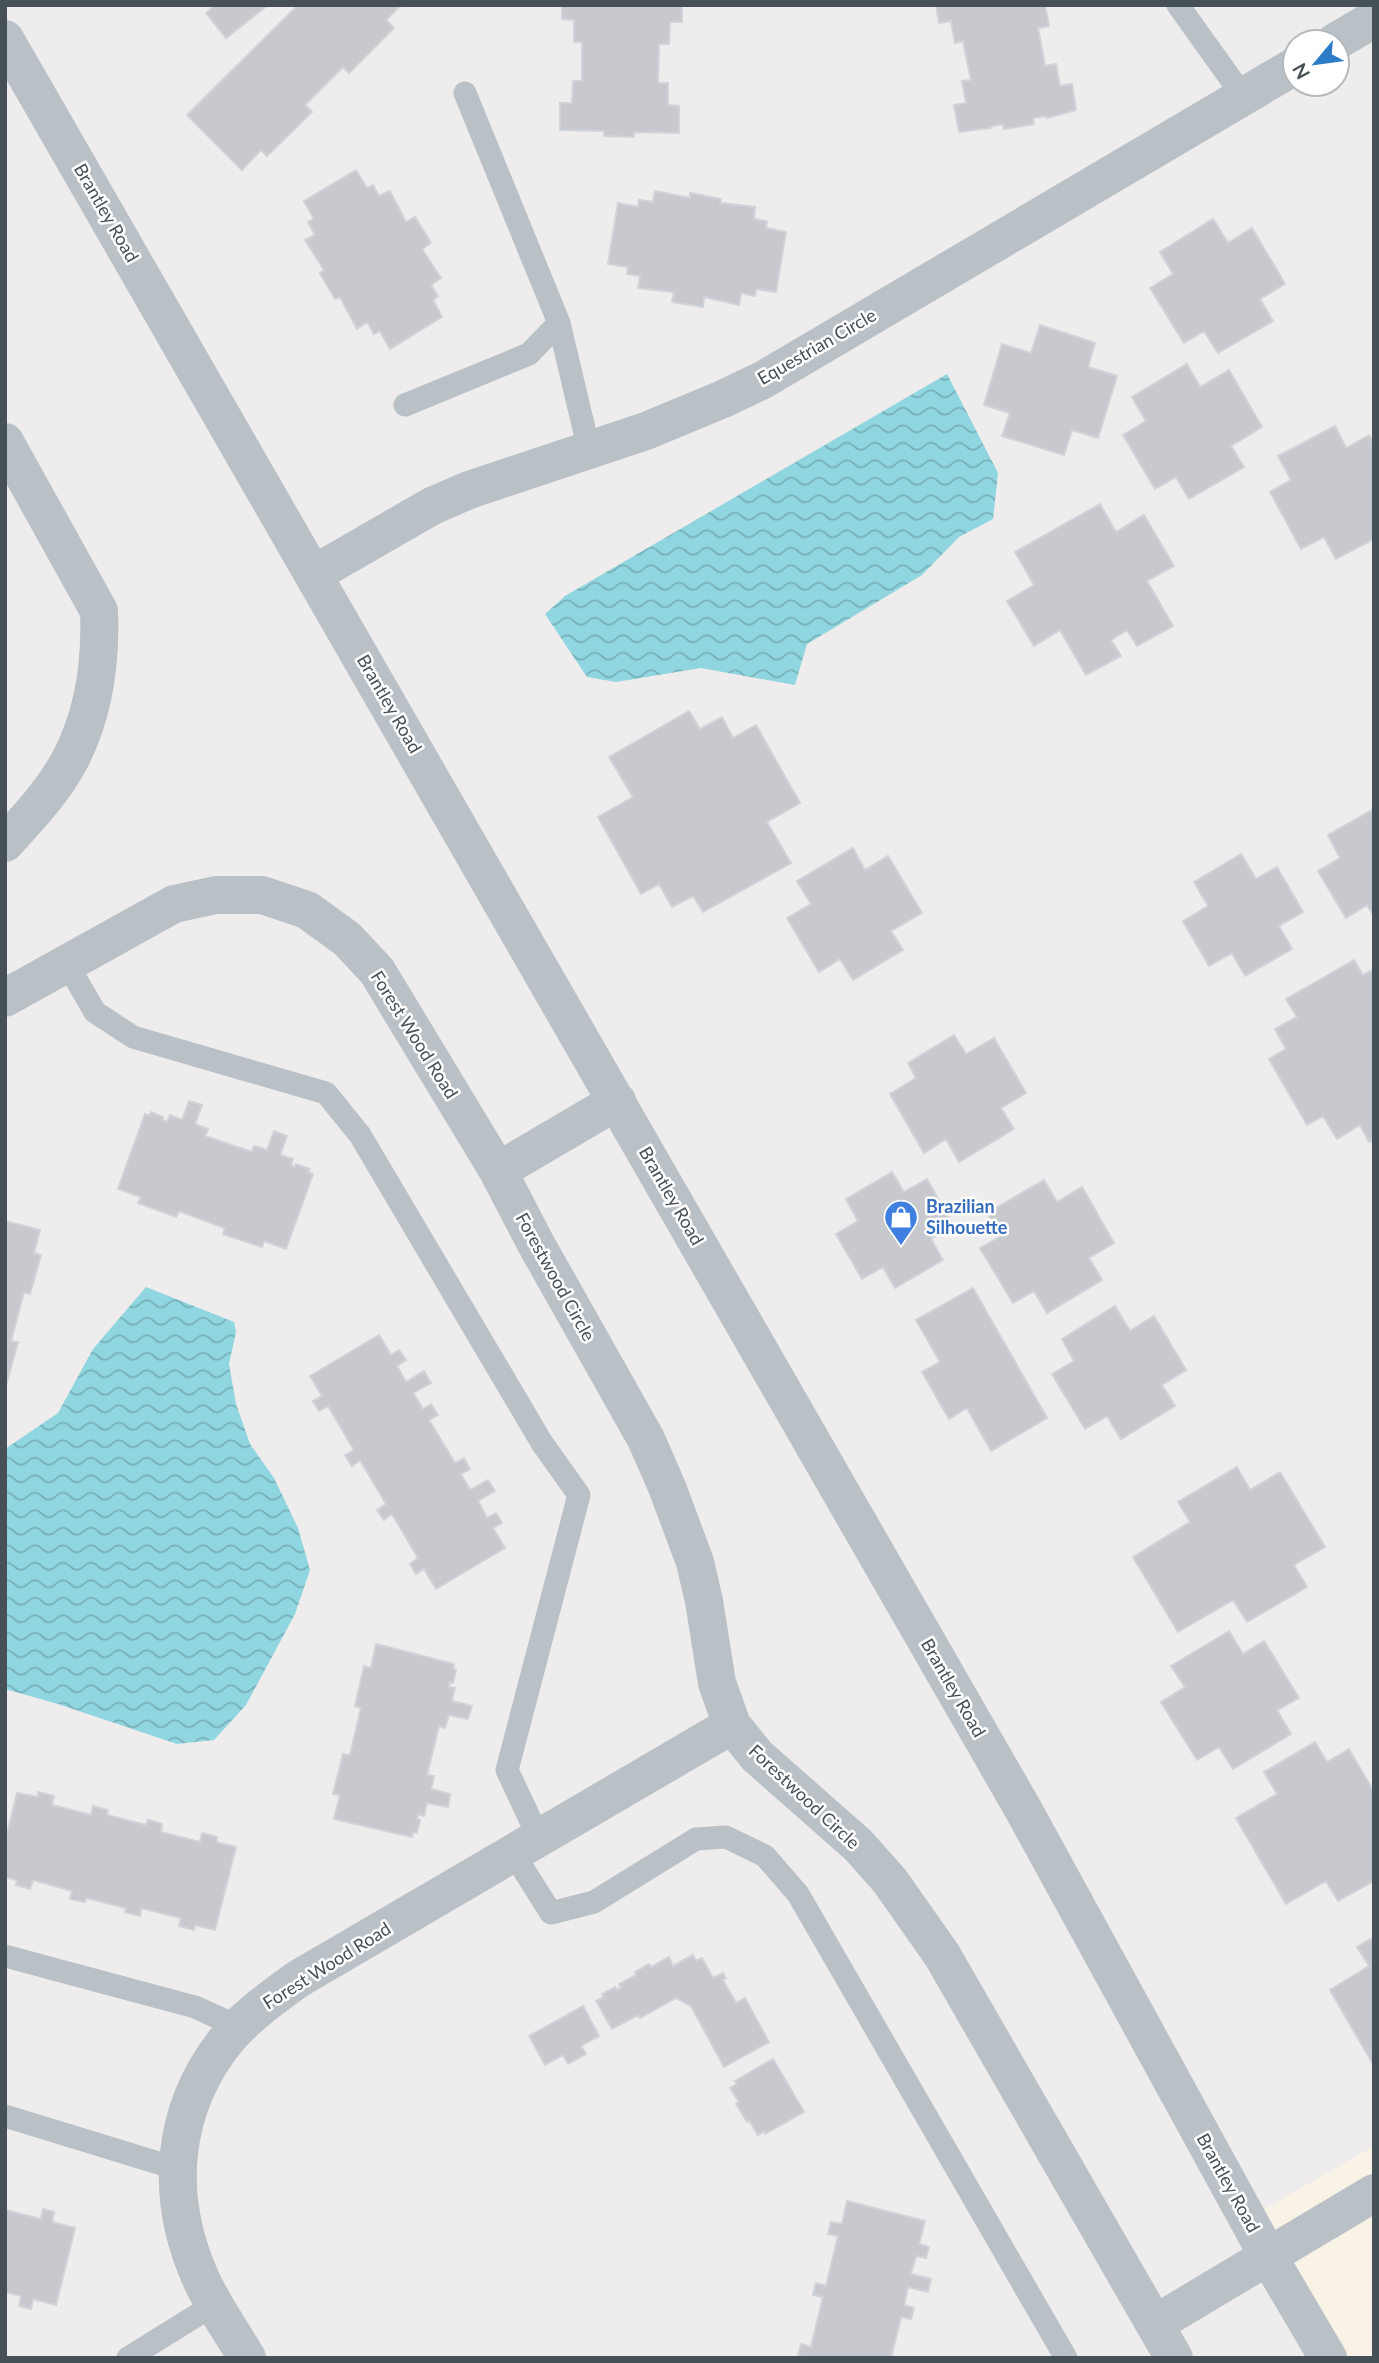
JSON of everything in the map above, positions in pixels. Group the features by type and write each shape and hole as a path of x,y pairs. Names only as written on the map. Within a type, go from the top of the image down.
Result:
{"street":[{"path":"1351,33 1374,19"},
{"name":"Brantley Road","path":"5,38 16,83 314,573 1023,1809 1268,2256 1328,2358"},
{"name":"Equestrian Circle","path":"314,573 444,500 469,489 646,431 762,380 1281,74"},
{"path":"5,442 99,611 100,641 97,670 85,723 71,759 33,813 5,843"},
{"name":"Forest Wood Road","path":"5,998 174,904 216,895 262,895 307,910 347,939 377,971 498,1171"},
{"path":"498,1171 617,1101"},
{"name":"Forestwood Circle","path":"498,1171 646,1439 667,1487 695,1562 705,1601 717,1683 732,1725 757,1756 858,1845 890,1881 942,1955 1174,2358"},
{"name":"Forest Wood Road","path":"247,2358 201,2280 186,2240 177,2197 178,2154 185,2115 204,2073 239,2027 258,2008 298,1979 732,1725"},
{"path":"1155,2324 1374,2193"}],"lane":[{"path":"1178,5 1243,96"},
{"path":"465,93 558,323 589,450"},
{"path":"405,405 529,354 558,323"},
{"path":"67,964 95,1013 133,1037 326,1093 360,1135 542,1443 579,1494 508,1770 526,1846 551,1913 594,1902 696,1839 726,1837 765,1856 798,1894 1066,2358"},
{"path":"5,1956 195,2007 239,2027"},
{"path":"5,2116 178,2169"},
{"path":"128,2358 215,2304"}],"shaded area":[{"path":"1374,2146 1374,2358 1334,2358 1249,2218"}],"water":[{"path":"947,374 998,473 993,519 959,537 922,575 807,644 795,685 701,668 616,682 587,677 545,614 565,596"},
{"path":"146,1287 234,1322 236,1332 229,1364 236,1404 250,1444 274,1478 298,1528 310,1570 295,1614 246,1705 214,1740 177,1744 5,1689 5,1449 58,1413 93,1349"}],"building":[{"path":"215,5 268,5 226,38 206,13"},
{"path":"298,5 401,5 386,20 394,28 349,73 343,67 305,105 312,112 267,156 261,150 242,170 187,115"},
{"path":"562,5 682,5 682,22 670,22 669,44 659,44 658,83 668,83 668,105 679,106 679,133 634,132 634,137 604,136 604,131 560,130 560,103 572,103 573,81 582,81 582,42 574,42 574,20 562,19"},
{"path":"936,5 1045,5 1049,26 1038,28 1045,66 1056,64 1060,86 1072,84 1076,110 1047,118 1033,118 1034,124 1004,129 1003,124 959,132 954,105 966,103 962,81 971,80 963,41 955,43 951,21 939,23"},
{"path":"356,170 367,188 373,185 379,196 390,191 406,222 415,217 431,243 422,249 441,278 431,285 438,296 433,300 442,317 390,349 380,331 374,334 367,322 357,329 340,297 335,299 320,273 324,270 305,240 315,235 308,222 314,219 304,201"},
{"path":"655,191 690,198 690,193 721,199 720,203 755,207 754,219 767,221 766,228 786,232 776,292 756,289 755,296 741,293 739,305 704,297 703,307 672,302 674,292 638,288 640,276 627,274 628,267 608,264 618,203 638,207 639,200 653,202"},
{"path":"1213,219 1228,243 1252,228 1285,284 1260,299 1273,321 1218,353 1204,331 1184,343 1150,288 1173,274 1160,252"},
{"path":"1040,325 1095,343 1088,367 1117,376 1098,438 1072,430 1064,455 1002,436 1010,413 984,405 1002,344 1031,353"},
{"path":"1187,364 1200,387 1229,370 1262,427 1231,446 1244,467 1189,499 1176,477 1155,489 1123,435 1146,421 1132,397"},
{"path":"1335,426 1346,448 1369,435 1374,444 1374,539 1336,559 1324,537 1301,549 1270,492 1291,480 1278,456"},
{"path":"1100,504 1116,532 1144,515 1174,566 1147,581 1173,626 1137,646 1127,630 1111,640 1121,656 1086,675 1060,630 1034,646 1007,601 1034,585 1015,552"},
{"path":"689,711 700,729 722,717 733,738 756,725 800,803 767,822 791,863 703,912 693,896 672,907 659,884 641,894 598,817 633,797 609,757"},
{"path":"1374,809 1374,916 1367,905 1346,918 1318,871 1340,858 1328,835"},
{"path":"853,848 865,870 888,856 922,913 891,931 903,950 853,980 840,959 819,972 787,918 811,904 797,881"},
{"path":"1241,854 1256,879 1277,867 1303,912 1279,926 1292,949 1245,976 1232,953 1209,966 1183,921 1208,906 1194,882"},
{"path":"1354,960 1363,975 1374,969 1374,1140 1369,1142 1360,1125 1337,1139 1323,1116 1307,1125 1269,1059 1286,1049 1275,1029 1297,1017 1286,999"},
{"path":"954,1035 966,1054 994,1038 1026,1093 1001,1108 1014,1129 959,1162 946,1139 924,1153 890,1094 916,1078 908,1063"},
{"path":"189,1101 202,1105 195,1124 208,1129 205,1136 252,1152 254,1146 267,1150 274,1131 287,1136 280,1155 293,1159 291,1165 295,1167 296,1164 310,1169 308,1172 313,1174 286,1249 264,1241 262,1247 223,1234 225,1228 179,1211 176,1217 138,1203 141,1197 118,1189 145,1114 149,1116 151,1112 163,1117 162,1120 167,1122 170,1115 182,1120"},
{"path":"892,1172 904,1192 927,1179 953,1225 931,1239 943,1260 895,1288 883,1267 862,1279 836,1234 858,1221 846,1199"},
{"path":"1044,1180 1057,1202 1082,1187 1114,1243 1089,1258 1102,1280 1047,1313 1034,1291 1013,1303 980,1248 1001,1236 987,1213"},
{"path":"5,1221 40,1230 34,1253 41,1255 30,1294 24,1292 11,1341 18,1342 7,1382 5,1381"},
{"path":"973,1288 1047,1418 991,1451 967,1408 949,1419 922,1372 940,1362 916,1320"},
{"path":"1115,1306 1130,1331 1154,1316 1186,1370 1162,1385 1175,1406 1121,1439 1107,1416 1085,1429 1052,1374 1074,1361 1062,1339"},
{"path":"379,1335 391,1355 399,1350 406,1360 397,1366 406,1382 424,1371 431,1383 413,1393 423,1409 431,1404 438,1415 429,1420 455,1463 464,1458 470,1469 461,1474 470,1490 488,1480 495,1491 478,1501 487,1518 496,1513 502,1523 493,1528 505,1548 436,1589 424,1569 416,1574 410,1564 418,1558 392,1514 384,1520 377,1510 386,1504 360,1460 352,1466 345,1455 354,1450 328,1406 319,1411 313,1401 322,1396 310,1376"},
{"path":"1237,1467 1250,1490 1280,1472 1325,1547 1294,1565 1307,1587 1247,1622 1233,1600 1178,1632 1133,1557 1190,1522 1178,1502"},
{"path":"1229,1631 1243,1654 1264,1641 1299,1698 1277,1710 1291,1734 1233,1769 1219,1747 1197,1760 1161,1702 1185,1687 1171,1666"},
{"path":"376,1644 454,1664 453,1669 456,1670 453,1683 450,1682 449,1687 455,1688 452,1701 472,1706 468,1719 449,1715 445,1728 439,1726 427,1775 434,1776 431,1789 450,1794 448,1807 427,1803 424,1816 418,1814 417,1819 420,1820 417,1833 413,1832 412,1837 334,1819 340,1795 333,1794 343,1754 350,1755 361,1708 355,1706 364,1666 371,1668"},
{"path":"1315,1742 1327,1762 1349,1749 1374,1792 1374,1881 1338,1901 1326,1881 1286,1904 1236,1818 1277,1794 1264,1772"},
{"path":"38,1792 54,1796 52,1805 91,1815 93,1806 108,1810 107,1815 146,1825 148,1820 162,1824 161,1832 200,1842 202,1833 217,1837 216,1842 236,1847 215,1930 195,1925 194,1930 179,1926 181,1918 141,1908 140,1916 125,1912 126,1908 86,1898 85,1902 70,1899 72,1891 33,1880 30,1889 16,1885 17,1880 5,1877 5,1842 17,1793 38,1797"},
{"path":"1374,1937 1374,2066 1330,1990 1369,1966 1357,1947"},
{"path":"693,1955 696,1961 702,1958 713,1978 723,1973 726,1978 723,1980 736,2003 745,1998 769,2042 724,2067 691,2006 676,1998 640,2018 638,2015 612,2029 596,2001 615,1987 617,1990 621,1987 619,1984 649,1964 651,1967 669,1957 673,1966"},
{"path":"583,2006 599,2036 581,2046 586,2054 568,2064 563,2055 545,2065 529,2036"},
{"path":"773,2059 804,2112 765,2134 764,2131 758,2135 736,2104 739,2102 730,2088 737,2084 735,2081"},
{"path":"847,2201 925,2221 919,2244 929,2247 926,2258 916,2256 911,2274 931,2279 928,2292 908,2287 904,2305 914,2308 911,2319 901,2317 891,2358 798,2356 801,2344 811,2347 823,2297 813,2295 816,2283 826,2286 838,2236 828,2234 831,2222 842,2224"},
{"path":"43,2209 54,2212 52,2222 75,2228 56,2305 33,2299 31,2309 19,2306 21,2296 5,2292 5,2210 41,2219"}],"place":[{"name":"Brazilian Silhouette","path":"901,1247"}]}
